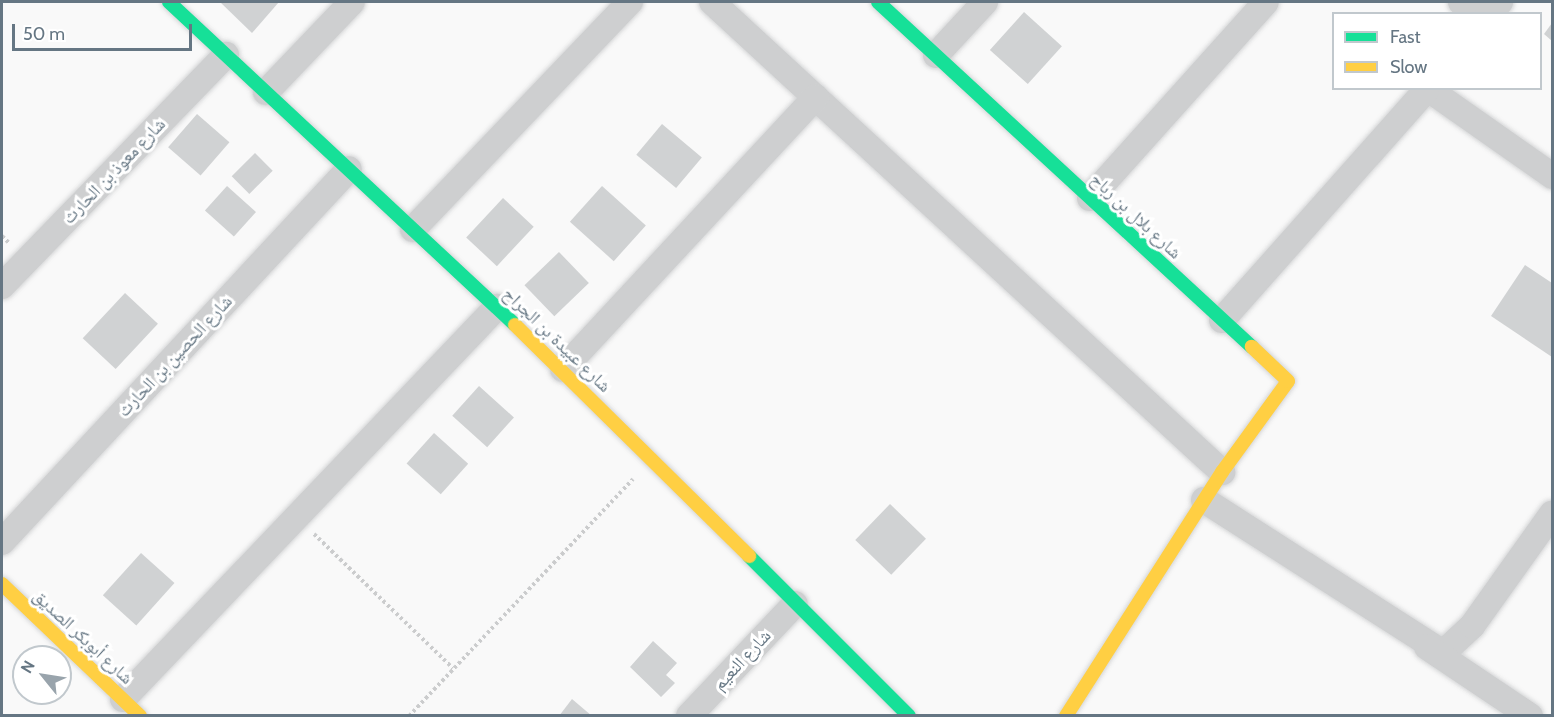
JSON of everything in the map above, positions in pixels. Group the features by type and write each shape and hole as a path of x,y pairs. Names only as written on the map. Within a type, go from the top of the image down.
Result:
{"street":[{"name":"شارع عبيدة بن الجراح","path":"169,2 563,369 909,716"},
{"path":"266,92 352,2"},
{"path":"413,229 630,2"},
{"path":"712,2 1222,472 1066,716"},
{"name":"شارع بلال بن رباح","path":"878,2 1288,381 1222,472"},
{"path":"936,55 985,2"},
{"path":"1090,198 1266,2"},
{"name":"شارع معوذ بن الحارث","path":"2,286 226,55"},
{"path":"1222,320 1426,90"},
{"path":"1428,90 1552,176"},
{"path":"563,369 816,97"},
{"name":"شارع الحصين بن الحارث","path":"2,542 349,169"},
{"path":"131,707 296,517 497,307"},
{"path":"1204,500 1443,653 1472,626 1552,514"},
{"path":"1204,500 1530,716"},
{"name":"شارع أبوبكر الصديق","path":"2,585 131,707"},
{"name":"شارع النعيم","path":"689,716 795,604"}],"path":[{"path":"409,716 652,459"},
{"path":"296,517 453,668"}],"building":[{"path":"220,2 279,2 252,33"},
{"path":"1024,12 1062,46 1028,84 990,50"},
{"path":"1552,23 1552,41 1544,34"},
{"path":"197,114 229,142 201,175 168,147"},
{"path":"662,124 702,157 676,188 636,155"},
{"path":"255,153 273,171 249,194 232,176"},
{"path":"227,186 256,212 234,237 205,211"},
{"path":"602,186 646,225 614,261 570,222"},
{"path":"503,198 534,227 497,266 466,237"},
{"path":"559,252 589,283 554,316 524,285"},
{"path":"1525,265 1552,283 1552,357 1491,316"},
{"path":"125,293 158,324 116,369 83,338"},
{"path":"479,386 514,417 487,447 452,416"},
{"path":"434,433 468,464 441,494 407,463"},
{"path":"890,504 926,539 891,575 855,540"},
{"path":"141,553 174,583 136,625 103,595"},
{"path":"653,641 677,663 666,675 675,683 661,697 630,667"},
{"path":"572,699 592,716 559,716"}],"traffic: fast":[{"path":"169,2 515,325"},
{"path":"878,2 1252,347"},
{"path":"749,556 909,716"}],"traffic: slow":[{"path":"515,325 749,556"},
{"path":"1066,716 1222,472 1288,381 1252,347"},
{"path":"2,584 140,716"}]}
